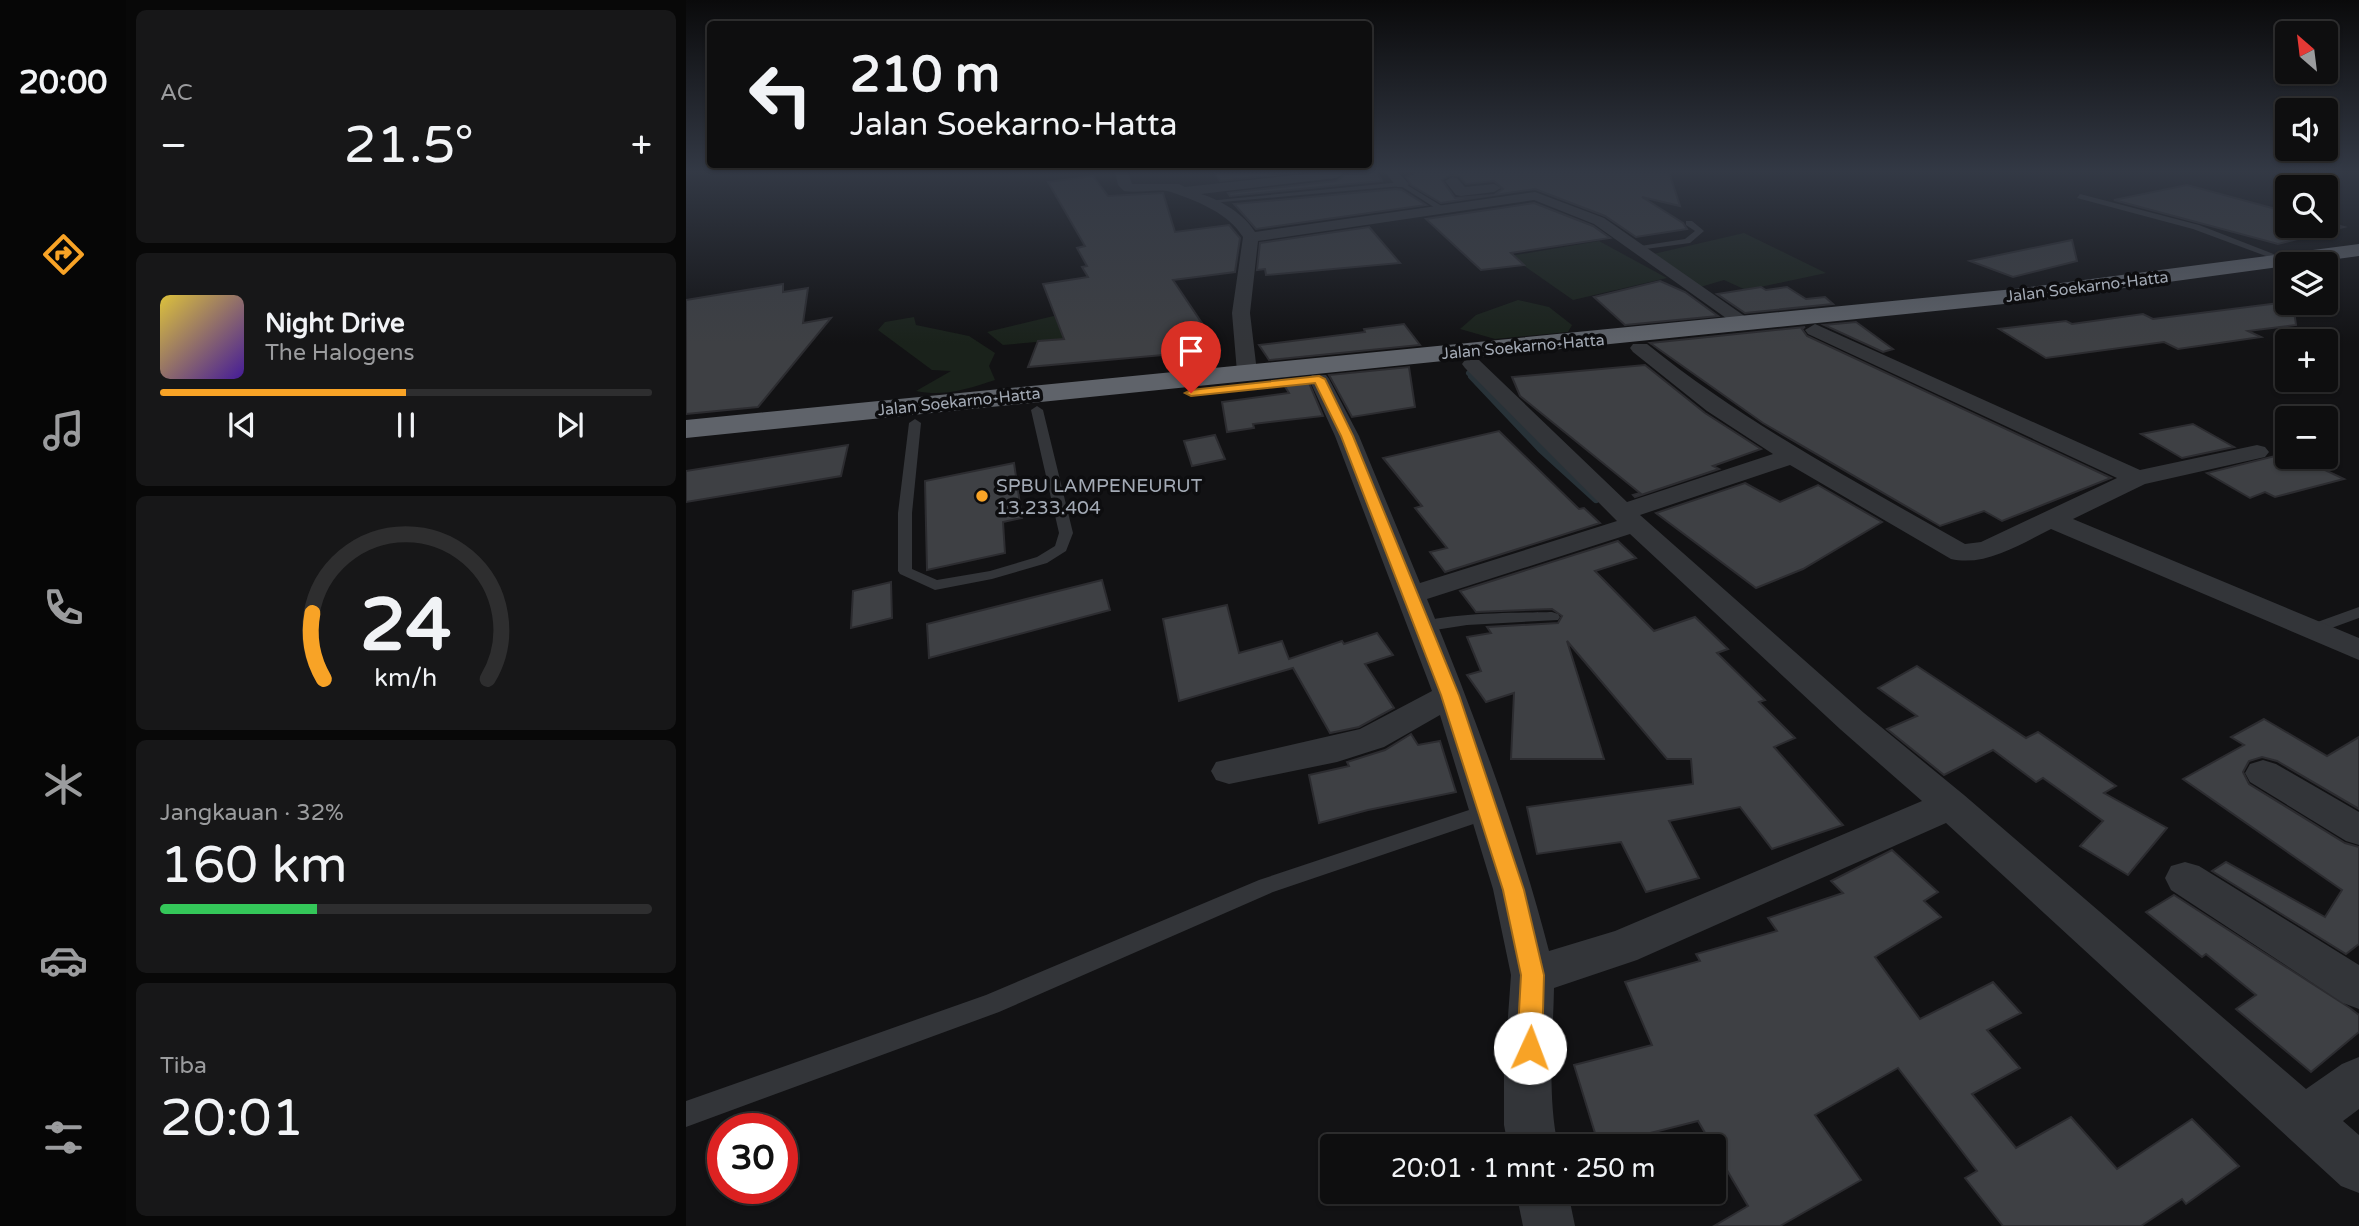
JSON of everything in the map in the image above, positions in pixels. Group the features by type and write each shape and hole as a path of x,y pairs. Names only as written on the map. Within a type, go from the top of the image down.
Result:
{"highway":[{"name":"Jalan Soekarno-Hatta","path":"686,448 1319,379 1430,362 1747,324 2275,267"},
{"name":"Jalan Soekarno-Hatta","path":"686,429 1247,372 1430,362 1472,364 1640,348 1815,330 2275,267"}],"street":[{"path":"1246,229 1251,237 1241,313 1247,372"},
{"path":"1251,237 1309,229"},
{"path":"1609,229 1747,324"},
{"path":"1815,330 2137,478"},
{"path":"1640,348 1688,388 1746,429 1961,553 1987,549 2137,478 2257,452"},
{"path":"1472,364 1624,524 1852,721 1936,813 2359,1168"},
{"path":"1319,379 1347,436 1450,695 1513,890 1533,975 1528,1072 1531,1134"},
{"path":"1411,595 1624,524 1771,462 1794,457"},
{"path":"2051,519 2315,629 2359,650"},
{"path":"1228,771 1337,749 1372,738 1450,695"},
{"path":"2263,773 2359,830"},
{"path":"1533,975 1622,947 1936,813"},
{"path":"2185,878 2359,989"},
{"path":"2305,1120 2359,1080"},
{"path":"1544,1204 1549,1226"}],"lane":[{"path":"1638,247 1675,244 1693,239 1700,231 1698,229"},
{"path":"2201,229 2275,261"},
{"path":"915,423 912,471 905,513 905,571 935,585 992,575 1042,560 1061,548 1066,533 1037,410"},
{"path":"2315,629 2359,612"},
{"path":"1422,627 1466,620 1552,617"},
{"path":"686,1114 991,1004 1266,886 1487,811"}],"shaded area":[{"path":"1744,233 1826,273 1746,290 1724,280 1697,288 1649,255"},
{"path":"1599,241 1667,278 1573,300 1510,256"},
{"path":"1518,300 1549,307 1572,325 1568,332 1495,339 1460,329 1476,315"},
{"path":"1087,308 1173,330 1003,345 987,332"},
{"path":"914,317 916,325 969,336 995,353 989,366 995,380 946,393 916,391 951,371 932,370 878,330 885,322"}],"building":[{"path":"1075,229 1174,229 1175,232 1233,229 1240,238 1235,272 1173,280 1220,350 1028,367 1038,341 1064,339 1043,284 1088,277 1082,267 1087,266 1077,248 1085,246"},
{"path":"1371,229 1400,263 1266,275 1265,269 1257,270 1260,243"},
{"path":"1437,229 1598,229 1610,238 1511,253 1524,265 1481,270"},
{"path":"1625,229 1686,229 1636,237"},
{"path":"2223,229 2275,229 2275,238 2301,238 2278,244"},
{"path":"2072,240 2077,261 2013,277 1970,261"},
{"path":"1660,281 1685,292 1718,316 1625,325 1594,297"},
{"path":"783,284 783,292 808,288 803,323 831,318 758,407 686,414 686,300"},
{"path":"1761,287 1766,290 1787,287 1806,299 1825,297 1833,304 1745,313 1717,294"},
{"path":"2275,304 2275,315 2295,315 2296,325 2248,331 2261,337 2178,349 2164,342 2046,358 1999,329 2066,321 2072,324 2143,314 2153,319"},
{"path":"1856,322 1893,349 1883,352 1824,325"},
{"path":"1404,324 1420,345 1269,360 1259,345 1365,332 1364,329"},
{"path":"1805,327 1802,329 1807,336 2111,478 2002,521 1984,511 1940,526 1763,423 1650,343"},
{"path":"1645,365 1705,413 1761,449 1713,466 1719,469 1635,497 1633,495 1640,493 1520,396 1512,377"},
{"path":"1409,367 1415,407 1352,417 1329,375"},
{"path":"1307,378 1323,416 1253,424 1254,428 1227,432 1222,402 1289,393 1281,380"},
{"path":"2193,424 2234,447 2182,458 2141,434"},
{"path":"1499,431 1579,509 1584,508 1600,523 1445,572 1430,552 1447,548 1415,508 1422,506 1383,458"},
{"path":"1215,435 1225,459 1192,466 1184,441"},
{"path":"848,445 841,476 686,502 686,471"},
{"path":"2275,456 2275,469 2323,469 2344,479 2275,497 2265,492 2250,498 2207,473"},
{"path":"1014,463 1022,518 1003,522 1005,553 927,570 925,481"},
{"path":"1745,483 1780,502 1818,485 1882,522 1803,569 1756,588 1656,513"},
{"path":"1618,541 1636,558 1595,571 1654,631 1695,617 1728,649 1717,653 1765,700 1759,702 1795,738 1774,747 1843,825 1772,849 1740,807 1669,821 1699,878 1646,892 1621,842 1537,854 1527,807 1693,784 1691,759 1667,759 1567,641 1604,759 1511,759 1514,693 1486,702 1467,675 1481,671 1467,637 1491,633 1487,627 1558,623 1562,616 1552,609 1476,612 1460,591"},
{"path":"1102,580 1110,610 929,658 927,624"},
{"path":"891,582 892,618 851,628 853,591"},
{"path":"1227,605 1239,653 1282,641 1289,659 1342,641 1344,644 1377,633 1393,655 1365,664 1394,708 1359,727 1330,733 1293,668 1179,701 1163,619"},
{"path":"1917,666 2026,738 2038,732 2116,786 2104,793 2167,828 2128,875 2080,846 2103,821 2043,778 2036,782 1993,750 1944,775 1887,729 1917,716 1878,688"},
{"path":"2264,719 2327,756 2359,737 2359,809 2277,761 2262,757 2249,761 2243,772 2249,784 2345,843 2359,847 2359,944 2346,954 2212,871 2226,862 2325,917 2342,890 2183,779 2244,745 2231,737"},
{"path":"1411,734 1418,745 1440,741 1456,792 1319,823 1309,775 1349,766 1347,762 1385,750"},
{"path":"1892,850 1938,892 1924,901 1941,917 1875,957 1920,1019 1993,982 2021,1013 1987,1030 2020,1068 1972,1094 2016,1148 2071,1117 2117,1169 2192,1119 2239,1166 2186,1204 2182,1199 2141,1226 2003,1226 1965,1178 1977,1171 1898,1068 1815,1115 1861,1180 1780,1226 1714,1226 1748,1206 1726,1169 1726,1134 1706,1134 1698,1121 1647,1134 1595,1134 1574,1065 1652,1045 1625,982 1700,961 1696,954 1777,931 1768,918 1843,893 1831,881"},
{"path":"2174,895 2350,1008 2359,1015 2359,1032 2311,1072 2236,1009 2256,995 2206,954 2202,957 2146,912"}],"waterway":[{"path":"1469,373 1472,376"},
{"path":"1472,376 1541,449 1596,499"}],"place":[{"name":"SPBU LAMPENEURUT 13.233.404","path":"982,496"}],"route":[{"path":"1191,393 1319,379 1347,436 1450,695 1513,890 1533,975 1530,1048"}]}
